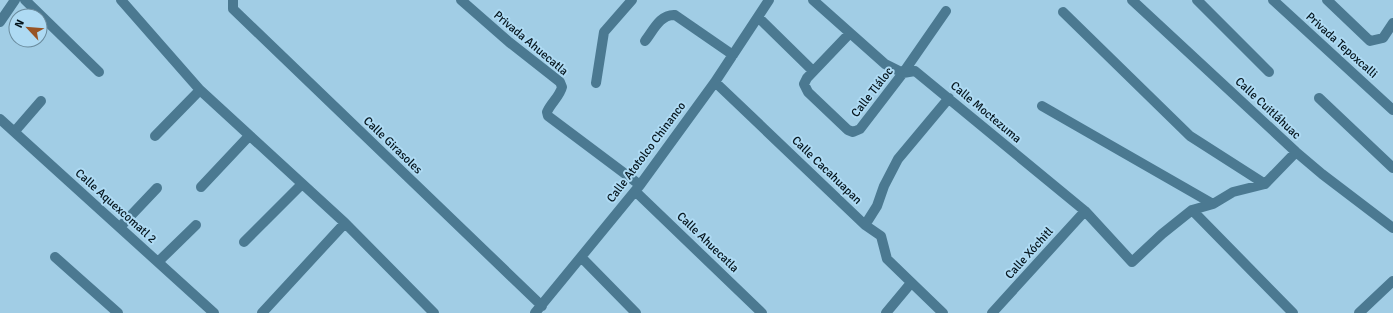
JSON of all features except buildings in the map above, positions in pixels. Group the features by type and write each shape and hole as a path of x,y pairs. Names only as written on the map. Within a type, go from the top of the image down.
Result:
{"street":[{"path":"0,22 15,0"},
{"path":"25,0 99,72"},
{"path":"121,0 200,90 345,223 434,313"},
{"name":"Calle Girasoles","path":"233,0 233,9 538,310"},
{"name":"Privada Ahuecatla","path":"461,0 509,42 560,82 562,91 549,107 547,112 548,116 637,188"},
{"path":"596,83 604,32 632,0"},
{"name":"Calle Atotolco Chinanco","path":"538,310 637,188 715,82 769,0"},
{"name":"Calle Moctezuma","path":"813,0 885,64 903,73 915,71 949,98 1085,211 1132,262 1162,234 1192,210"},
{"name":"Calle Cuitláhuac","path":"1132,0 1296,152 1322,174 1393,228"},
{"name":"Privada Tepoxcalli","path":"1273,0 1393,110"},
{"path":"1327,0 1370,41 1383,38 1393,23"},
{"path":"1201,1 1269,72"},
{"name":"Calle Tláloc","path":"850,33 813,71 804,84 808,92 848,130 854,132 860,129 903,73 946,11"},
{"path":"1064,12 1190,136 1265,184"},
{"path":"645,41 662,18 668,14 674,15 733,55"},
{"path":"758,18 813,71"},
{"name":"Calle Cacahuapan","path":"715,82 865,225 881,236 887,259 911,283"},
{"path":"155,136 200,90"},
{"path":"865,225 877,206 884,186 898,159 949,98"},
{"path":"1318,98 1393,168"},
{"path":"15,132 40,101"},
{"path":"1042,106 1213,204"},
{"name":"Calle Aquexcomatl 2","path":"0,119 214,313"},
{"path":"201,186 249,136"},
{"path":"1293,313 1192,210 1213,204 1233,192 1265,184 1296,152"},
{"path":"244,242 302,184"},
{"path":"120,227 157,188"},
{"name":"Calle Ahuecatla","path":"637,188 762,313"},
{"name":"Calle Xóchitl","path":"992,313 1085,211"},
{"path":"262,313 345,223"},
{"path":"158,262 196,225"},
{"path":"55,257 118,313"},
{"path":"581,257 636,313"},
{"path":"1359,313 1393,281"},
{"path":"886,313 911,283 943,313"}]}
